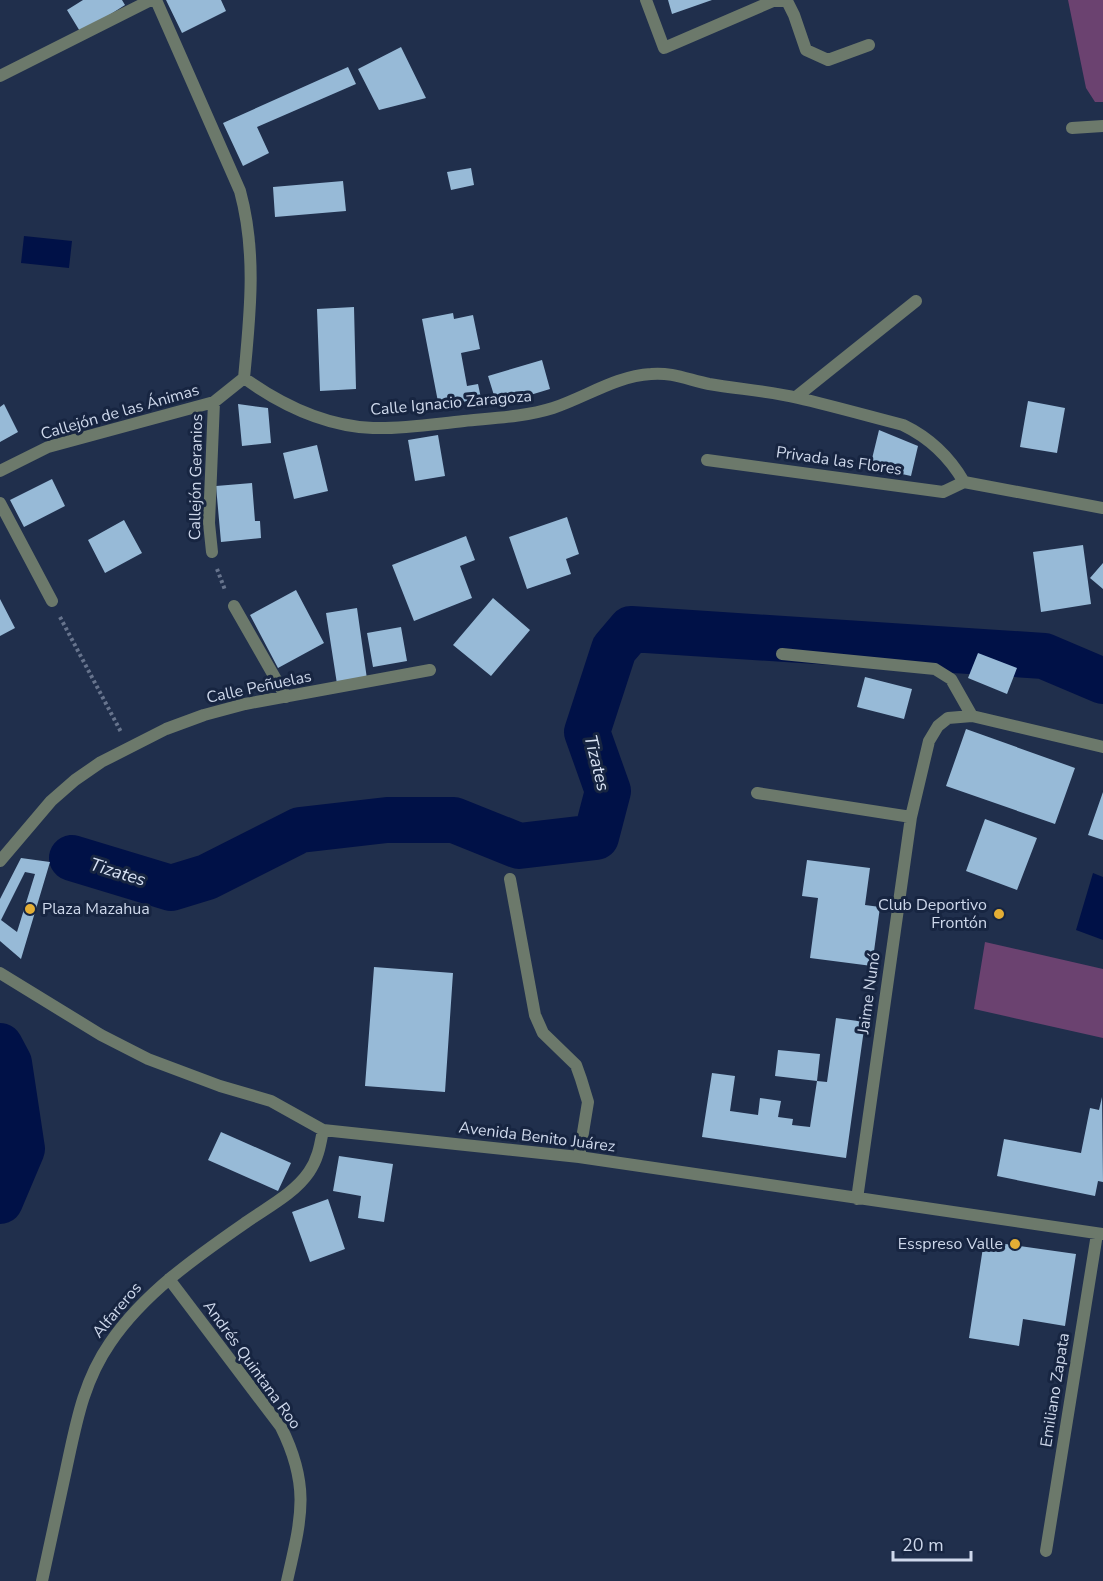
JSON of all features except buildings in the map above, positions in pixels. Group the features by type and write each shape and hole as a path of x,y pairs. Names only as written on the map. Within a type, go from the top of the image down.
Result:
{"street":[{"path":"0,76 151,0"},
{"path":"156,0 240,191 247,217 252,271 244,378"},
{"path":"646,0 664,48 773,1 787,1 806,50 828,60 869,45"},
{"path":"1072,128 1103,126"},
{"path":"796,398 916,301"},
{"name":"Calle Ignacio Zaragoza","path":"244,378 263,392 306,414 340,423 374,428 396,428 533,414 576,399 616,381 652,374 671,374 706,383 796,398 903,425 919,433 944,453 964,482"},
{"name":"Callejón de las Ánimas","path":"0,471 48,447 214,402 244,378"},
{"name":"Callejón Geranios","path":"212,552 209,524 214,402"},
{"name":"Privada las Flores","path":"707,460 944,492 964,482"},
{"path":"964,482 1103,508"},
{"path":"0,503 52,601"},
{"path":"234,606 286,698"},
{"path":"782,654 935,669 951,679 972,716 1103,747"},
{"name":"Calle Peñuelas","path":"0,861 51,801 101,762 166,729 244,704 430,670"},
{"name":"Jaime Nunó","path":"857,1198 911,817 929,741 938,726 948,718 972,716"},
{"path":"757,793 911,817"},
{"path":"510,879 535,1015 543,1033 576,1065 588,1102 579,1157"},
{"name":"Avenida Benito Juárez","path":"0,973 101,1035 148,1059 220,1086 271,1101 323,1130 579,1157 1100,1234"},
{"name":"Alfareros","path":"42,1581 79,1410 94,1367 131,1316 169,1279 289,1192 307,1174 319,1156 323,1130"},
{"name":"Emiliano Zapata","path":"1046,1551 1100,1234"},
{"name":"Andrés Quintana Roo","path":"169,1279 281,1427 291,1446 301,1486 302,1505 287,1581"}],"path":[{"path":"212,552 219,576 234,606"},
{"path":"52,601 129,746"}],"shaded area":[{"path":"1068,0 1103,0 1103,102 1095,102 1086,88"},
{"path":"24,236 72,241 69,268 21,263"},
{"path":"1093,873 1103,877 1103,940 1076,930"},
{"path":"985,942 1103,969 1103,1038 974,1009"}],"waterway":[{"name":"Tizates","path":"72,858 171,888 207,877 300,830 387,820 454,820 519,846 596,837 608,791 587,732 614,649 631,629 1044,656 1103,681"},
{"name":"Tizates","path":"0,1046 9,1063 22,1149 0,1201"}],"place":[{"name":"Plaza Mazahua","path":"30,909"},
{"name":"Club Deportivo Frontón","path":"999,914"},
{"name":"Esspreso Valle","path":"1015,1244"}]}
